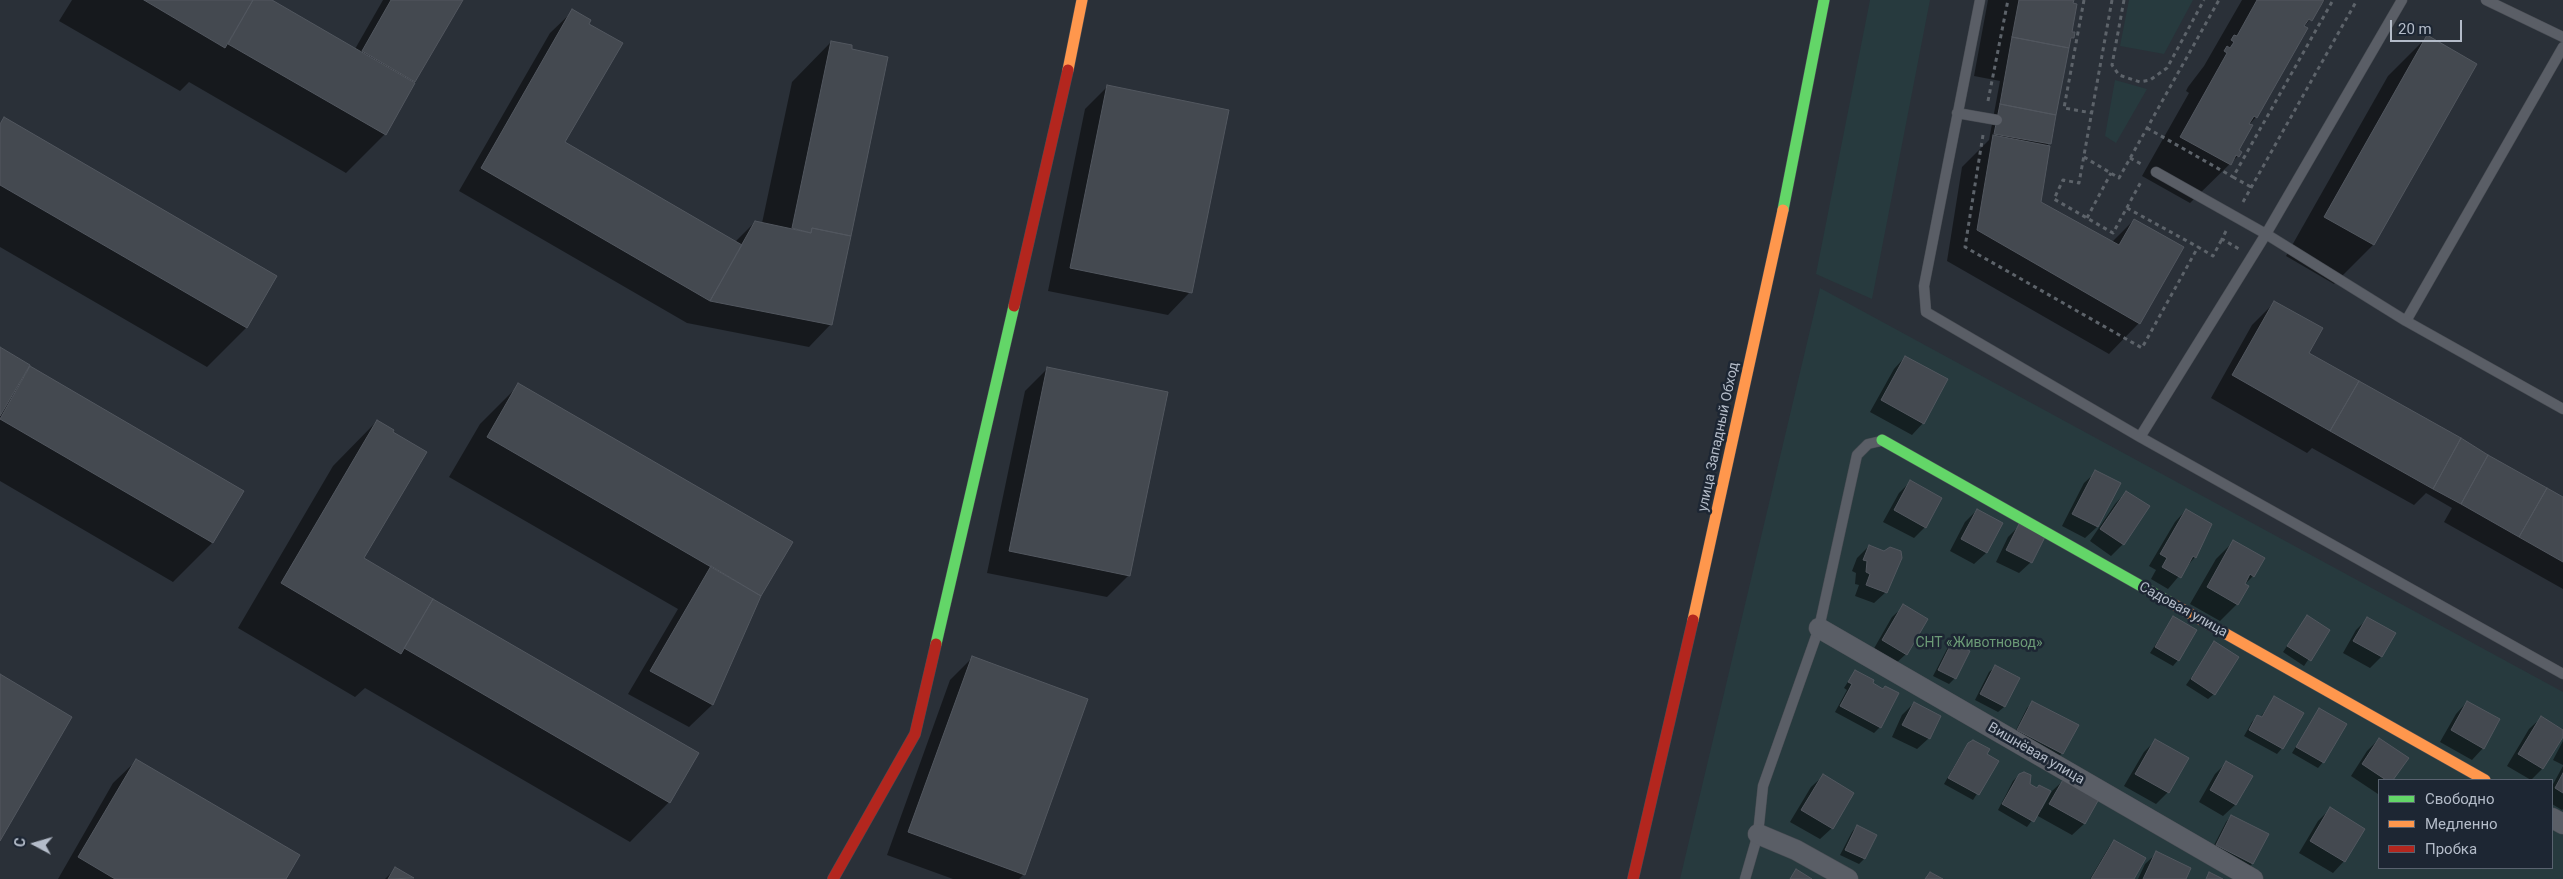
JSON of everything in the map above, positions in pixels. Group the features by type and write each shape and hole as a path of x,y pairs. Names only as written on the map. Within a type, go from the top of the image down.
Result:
{"main road":[{"path":"833,879 914,734 1077,32 1082,0"},
{"name":"улица Западный Обход","path":"1634,879 1716,521 1784,206 1824,0"},
{"name":"Садовая улица","path":"1882,440 2483,779"}],"street":[{"name":"Вишнёвая улица","path":"1819,628 2253,879"},
{"path":"1758,834 1796,850 1848,879"}],"lane":[{"path":"1980,0 1924,286 1926,312 2140,437 2563,674"},
{"path":"2140,437 2266,234 2402,0"},
{"path":"2486,0 2563,37"},
{"path":"2406,321 2563,47"},
{"path":"1958,113 1997,120"},
{"path":"2156,172 2266,234 2406,321 2563,410"},
{"path":"1745,879 1758,834 1763,786 1819,628 1857,455 1868,444 1882,440"}],"path":[{"path":"2008,0 1985,118 1965,247 2142,348 2198,247"},
{"path":"2084,0 2064,108 2092,113"},
{"path":"2112,0 2080,183 2063,180 2054,199 2113,233 2144,176"},
{"path":"2124,0 2112,65 2119,75 2140,82 2150,80 2166,68 2204,0"},
{"path":"2084,157 2119,178 2219,0"},
{"path":"2233,177 2332,0"},
{"path":"2127,208 2213,256 2357,0"},
{"path":"2147,128 2251,187"},
{"path":"2087,218 2111,173"},
{"path":"2222,239 2252,257"}],"green space":[{"path":"1870,0 1930,0 1872,299 1816,274"},
{"path":"2129,0 2193,0 2164,54 2120,46"},
{"path":"2115,80 2147,89 2116,143 2105,136"},
{"name":"СНТ «Животновод»","path":"1820,288 2563,692 2563,879 1680,879"}],"building":[{"path":"144,0 253,0 225,48"},
{"path":"253,0 272,0 415,83 386,135 228,44"},
{"path":"391,0 463,0 415,82 362,51"},
{"path":"2019,0 2074,0 2073,3 2077,4 2072,32 2075,32 2074,38 2071,38 2069,48 2012,37"},
{"path":"2257,0 2324,0 2312,21 2309,19 2304,26 2308,28 2257,118 2254,116 2249,124 2253,125 2239,150 2242,152 2239,157 2236,155 2231,165 2180,137 2227,53 2224,51 2227,46 2230,48 2234,42 2231,40 2234,35 2237,36"},
{"path":"572,9 591,20 589,24 623,43 565,142 742,245 710,301 481,168"},
{"path":"2427,35 2477,64 2374,245 2324,217"},
{"path":"2012,37 2069,48 2056,115 2000,104"},
{"path":"831,41 852,45 852,49 888,57 851,236 812,228 811,233 792,228"},
{"path":"1107,85 1229,110 1192,293 1070,268"},
{"path":"2000,104 2056,115 2051,144 1994,134"},
{"path":"4,117 277,276 247,328 0,185 0,124"},
{"path":"1993,135 2050,146 2041,202 2119,245 2134,219 2184,247 2140,324 1977,230"},
{"path":"755,221 811,233 812,228 851,236 832,325 710,301"},
{"path":"2274,301 2323,328 2309,353 2359,381 2330,431 2232,375"},
{"path":"0,347 30,365 0,416"},
{"path":"1905,356 1948,379 1924,424 1881,400"},
{"path":"30,366 244,491 213,543 0,419"},
{"path":"1047,367 1168,392 1130,576 1009,551"},
{"path":"2359,381 2461,438 2433,489 2330,431"},
{"path":"518,383 793,542 761,596 487,437"},
{"path":"377,420 427,452 364,558 433,599 401,654 281,583"},
{"path":"2461,438 2488,455 2461,504 2433,489"},
{"path":"2488,455 2547,488 2519,537 2461,504"},
{"path":"2095,470 2121,483 2098,527 2072,514"},
{"path":"1910,480 1942,498 1926,528 1894,510"},
{"path":"2547,488 2563,497 2563,562 2519,537"},
{"path":"2126,491 2150,506 2124,545 2100,529"},
{"path":"1977,509 2003,523 1987,553 1961,539"},
{"path":"2186,509 2212,524 2196,558 2193,556 2181,578 2162,567 2167,558 2160,554"},
{"path":"2019,524 2045,537 2032,563 2006,550"},
{"path":"2233,540 2265,558 2254,577 2250,574 2245,584 2249,586 2238,605 2207,587"},
{"path":"1869,545 1884,551 1890,547 1901,551 1902,558 1887,593 1866,585 1870,574 1866,572 1867,561 1863,560"},
{"path":"711,566 761,596 713,705 650,671"},
{"path":"433,599 699,753 670,803 404,648"},
{"path":"1903,604 1928,619 1907,655 1882,640"},
{"path":"2307,615 2330,630 2311,661 2287,646"},
{"path":"2173,616 2197,630 2179,661 2155,647"},
{"path":"2367,617 2396,633 2382,657 2353,641"},
{"path":"2214,641 2239,657 2215,695 2191,679"},
{"path":"1952,642 1970,651 1956,679 1938,670"},
{"path":"972,656 1088,699 1025,875 908,832"},
{"path":"1995,665 2020,678 2005,707 1980,694"},
{"path":"1855,670 1874,680 1873,683 1883,689 1885,686 1899,693 1881,728 1840,706 1852,684 1848,682"},
{"path":"0,674 72,717 0,841"},
{"path":"2274,696 2304,713 2283,749 2249,730 2257,715 2262,717"},
{"path":"2032,701 2079,725 2063,754 2017,730"},
{"path":"2467,701 2500,719 2484,749 2451,730"},
{"path":"1914,702 1941,716 1930,739 1902,725"},
{"path":"2319,708 2347,724 2324,763 2296,747"},
{"path":"2541,716 2563,730 2563,737 2543,769 2518,754"},
{"path":"2379,738 2409,758 2394,779 2384,779 2362,764"},
{"path":"2155,739 2189,758 2169,793 2135,774"},
{"path":"1973,740 1990,749 1987,754 1999,761 1979,795 1948,778 1968,743"},
{"path":"136,759 300,855 286,879 115,879 78,857"},
{"path":"2226,761 2253,776 2236,805 2210,790"},
{"path":"2024,772 2031,775 2030,784 2037,788 2039,785 2051,791 2034,822 2002,804 2019,774"},
{"path":"2563,773 2563,793 2555,788"},
{"path":"1823,774 1854,793 1833,829 1801,810"},
{"path":"2064,778 2099,799 2085,824 2049,804"},
{"path":"2330,807 2365,829 2345,862 2310,841"},
{"path":"2231,815 2269,834 2253,864 2216,845"},
{"path":"1857,825 1877,835 1865,859 1845,850"},
{"path":"2114,840 2146,858 2134,879 2091,879"},
{"path":"2156,851 2191,868 2186,879 2143,879"},
{"path":"395,867 414,878 388,879"},
{"path":"1796,869 1812,879 1790,879"},
{"path":"1930,872 1943,879 1925,879"},
{"path":"2209,872 2223,879 2206,879"}],"traffic: fast":[{"path":"1783,210 1824,0"},
{"path":"936,644 1014,306"},
{"path":"1882,440 2173,604"}],"traffic: slow":[{"path":"1068,70 1082,0"},
{"path":"1693,620 1783,210"},
{"path":"2173,604 2483,779"}],"traffic: jam":[{"path":"1014,306 1068,70"},
{"path":"1633,879 1693,620"},
{"path":"833,879 915,734 936,644"}]}
